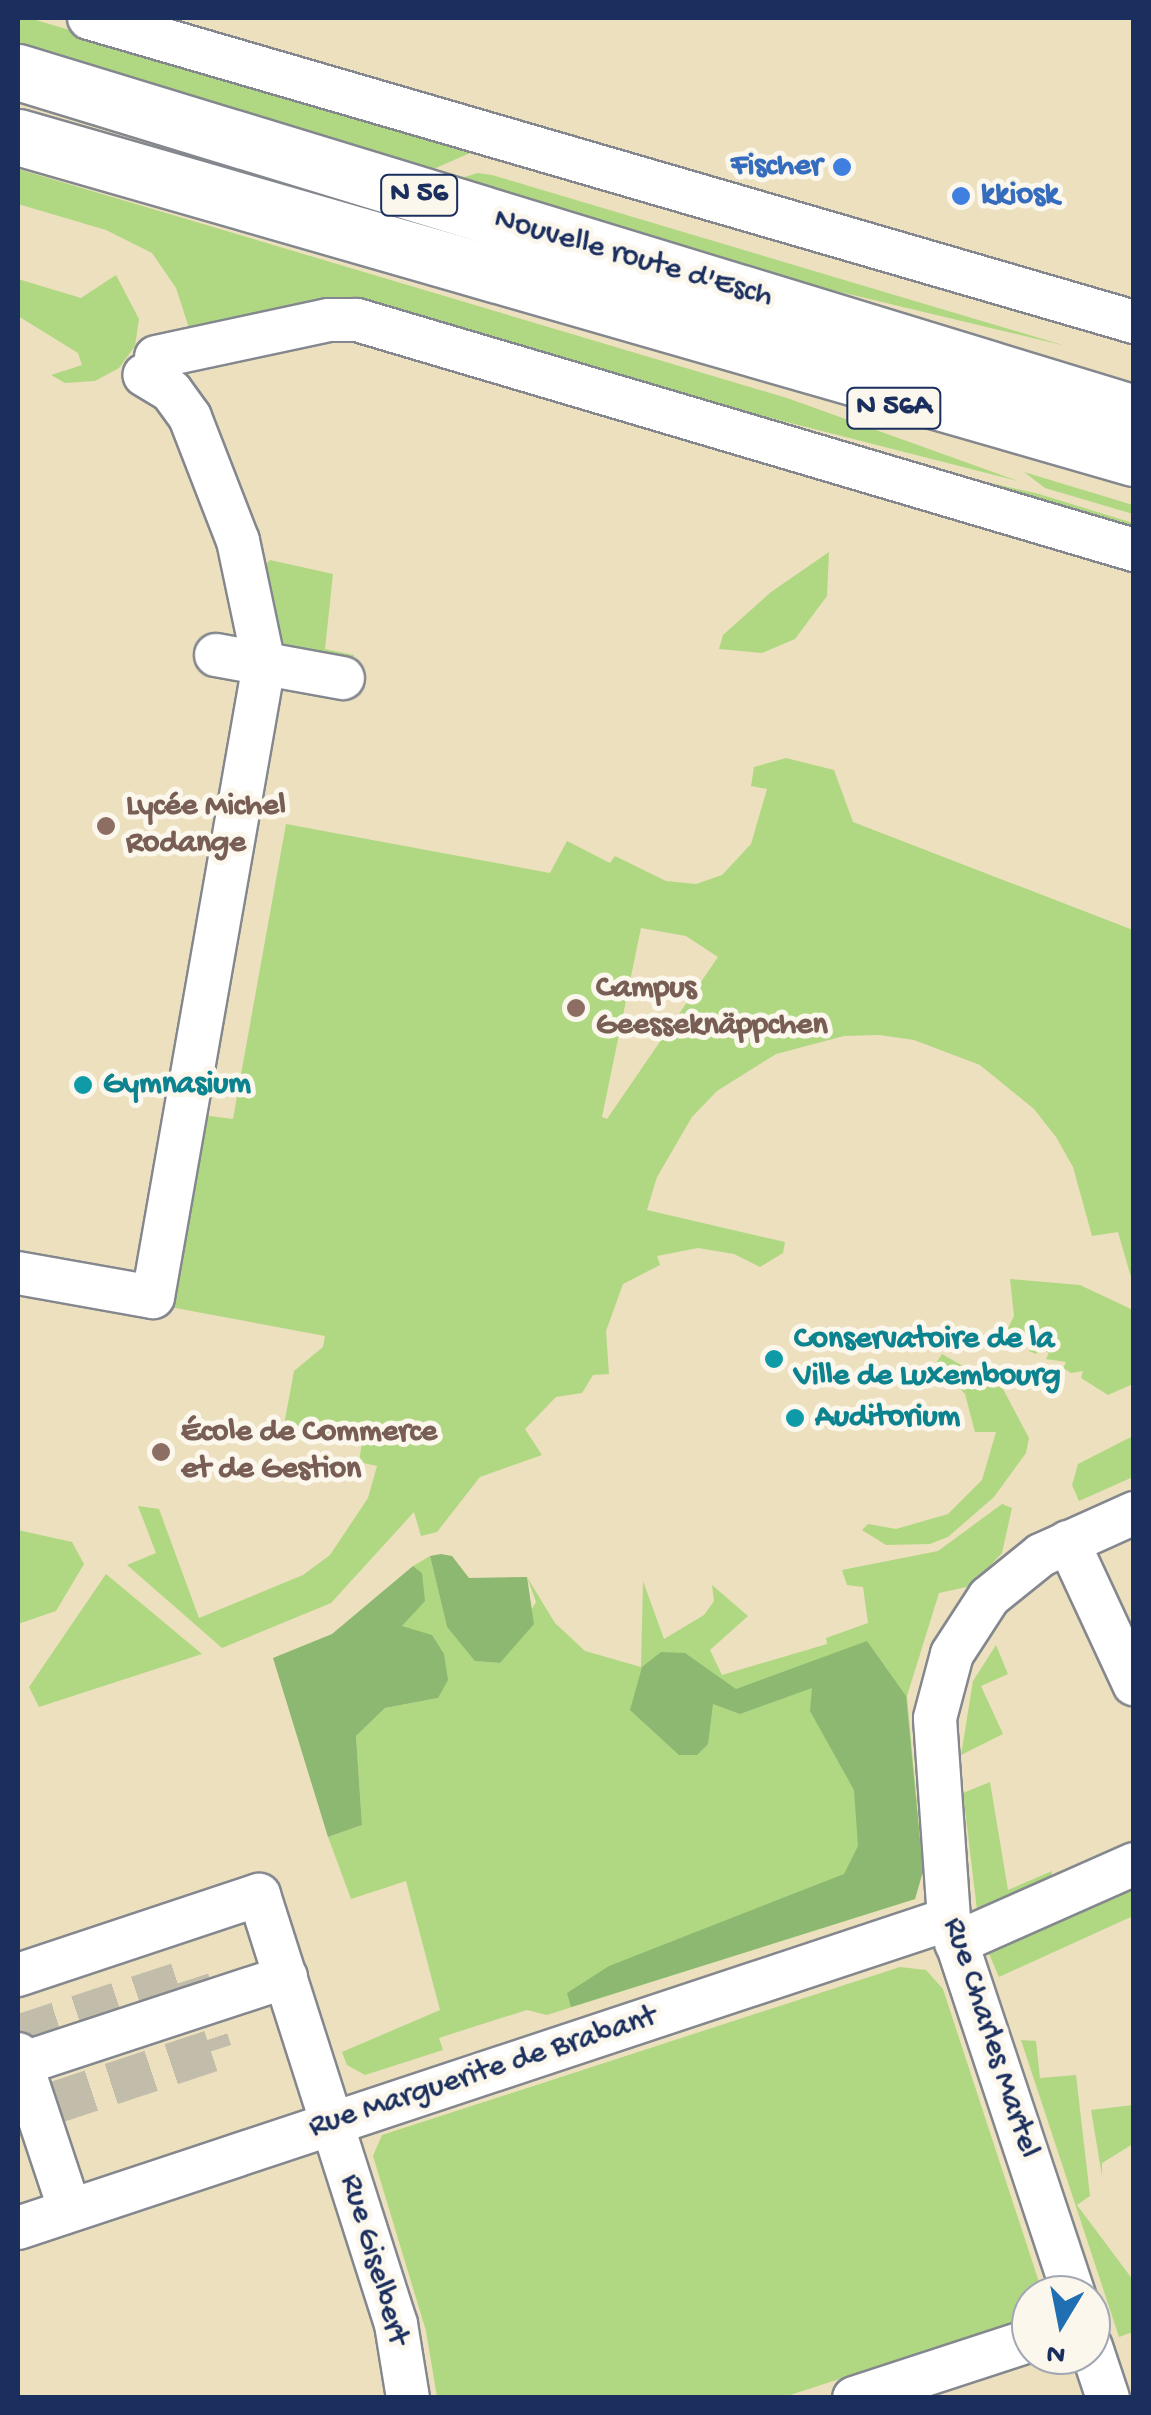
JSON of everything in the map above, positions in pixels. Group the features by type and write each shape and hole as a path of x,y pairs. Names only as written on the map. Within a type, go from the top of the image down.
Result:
{"highway":[{"name":"Nouvelle route d'Esch","path":"18,72 821,314 1134,413"},
{"name":"Nouvelle route d'Esch","path":"18,137 793,364 1134,458"},
{"name":"N 56","path":"821,314 1038,349 1134,377"},
{"name":"N 56A","path":"793,364 994,452 1134,493"}],"street":[{"path":"89,18 1134,322"},
{"path":"18,1273 152,1297 264,664 238,541 190,418 150,366 329,320 357,320 1134,550"},
{"path":"216,655 343,678"},
{"name":"Rue Charles Martel","path":"1067,2275 952,1931 935,1752 941,1686 952,1654 989,1597 1041,1554 1134,1513"},
{"path":"1068,1542 1134,1684"},
{"name":"Rue Marguerite de Brabant","path":"18,2228 334,2123 952,1931 1134,1864"},
{"path":"18,1974 260,1896 282,1963"},
{"path":"18,2005 282,1963"},
{"path":"21,2061 282,1963"},
{"path":"21,2061 282,1963"},
{"name":"Rue Giselbert","path":"282,1963 396,2324 408,2398"},
{"path":"21,2061 70,2210"},
{"path":"854,2398 1011,2347"}],"green space":[{"path":"18,18 29,18 477,150 429,171 18,42"},
{"path":"18,169 787,398 1018,481 332,306 190,331 176,288 152,253 106,230 18,204"},
{"path":"478,173 1066,346 815,286 458,179"},
{"path":"116,275 139,319 135,346 119,368 95,381 65,383 51,375 82,365 78,353 18,316 18,279 81,298"},
{"path":"818,443 1039,494 1133,523 1133,539"},
{"path":"1024,472 1133,505 1133,514 1045,488"},
{"path":"829,552 827,596 795,639 762,653 719,649 723,635 771,592"},
{"path":"270,560 333,574 325,649 354,655 353,662 282,646 261,569"},
{"path":"786,758 834,770 853,822 1133,930 1133,1284 1118,1232 1092,1236 1073,1167 1056,1137 1034,1109 980,1065 914,1040 879,1035 844,1036 776,1054 717,1091 692,1117 657,1177 647,1210 785,1242 783,1253 760,1267 734,1254 698,1248 657,1256 660,1265 623,1284 606,1331 609,1374 593,1375 582,1393 556,1397 525,1429 542,1455 480,1477 437,1532 421,1536 414,1512 331,1603 222,1648 127,1565 156,1553 138,1506 159,1509 199,1618 303,1575 330,1555 368,1498 377,1466 359,1462 362,1442 283,1430 294,1371 323,1347 325,1336 170,1307 202,1115 233,1119 286,824 550,873 567,841 610,863 615,856 666,881 696,884 722,875 751,844 767,789 751,786 754,767","holes":["641,928 686,936 718,957 607,1119 602,1117"]},
{"path":"1010,1279 1080,1285 1133,1310 1133,1384 1108,1395 1081,1378 1083,1371 1071,1373 1063,1368 1066,1362 1046,1359 1049,1353 1040,1348 1036,1354 1029,1351 1032,1344 1007,1330 1014,1316"},
{"path":"942,1354 1003,1389 1029,1438 1026,1453 994,1497 948,1537 930,1544 886,1545 862,1530 868,1524 896,1529 948,1514 982,1480 996,1432 975,1432 965,1394 936,1363"},
{"path":"1133,1436 1133,1477 1079,1501 1072,1485 1078,1464"},
{"path":"1002,1504 1012,1508 1002,1553 971,1586 939,1593 907,1696 923,1871 915,1899 547,2015 527,2010 473,2027 439,2038 443,2050 365,2075 347,2065 342,2052 440,2010 406,1881 351,1899 328,1837 362,1825 356,1736 385,1708 438,1698 401,1626 422,1573 413,1566 430,1556 447,1627 476,1661 500,1663 536,1602 527,1577 555,1623 585,1651 641,1667 643,1581 664,1639 704,1615 714,1601 712,1585 748,1616 710,1650 722,1675 827,1644 826,1638 868,1623 863,1587 847,1585 842,1570 938,1551"},
{"path":"18,1530 72,1542 84,1564 56,1611 18,1624"},
{"path":"430,1556 452,1556 469,1578 527,1577 534,1624 500,1663 475,1661 447,1627"},
{"path":"413,1566 422,1573 425,1601 402,1626 432,1635 444,1654 448,1680 438,1698 385,1708 356,1736 362,1825 328,1837 273,1658 332,1634"},
{"path":"106,1574 202,1654 39,1707 29,1687"},
{"path":"867,1641 906,1696 923,1871 915,1899 571,2007 567,1993 609,1966 844,1874 858,1846 854,1790 810,1711 812,1688 740,1714 713,1704 708,1744 697,1755 679,1755 630,1710 642,1667 661,1652 685,1653 736,1689"},
{"path":"996,1645 1008,1674 981,1686 1003,1734 961,1755 973,1681"},
{"path":"990,1782 1008,1890 1052,1871 1050,1886 978,1918 963,1793"},
{"path":"1133,1875 1133,1916 999,1977 983,1940"},
{"path":"900,1967 926,1970 943,1989 1037,2275 1011,2275 1011,2323 784,2397 437,2397 426,2331 373,2156 382,2135"},
{"path":"1021,2040 1036,2041 1040,2078 1076,2075 1090,2196 1077,2205 1133,2280 1133,2332 1119,2337 1111,2313 1111,2275 1099,2275"},
{"path":"1133,2105 1133,2144 1102,2163 1102,2176 1091,2110"}],"tunnel":[{"path":"18,2036 188,1980 211,2051 18,2115"}],"place":[{"name":"Fischer","path":"842,167"},
{"name":"kkiosk","path":"961,196"},
{"name":"Lycée Michel Rodange","path":"106,826"},
{"name":"Campus Geesseknäppchen","path":"576,1008"},
{"name":"Gymnasium","path":"83,1085"},
{"name":"Conservatoire de la Ville de Luxembourg","path":"774,1359"},
{"name":"Auditorium","path":"795,1418"},
{"name":"École de Commerce et de Gestion","path":"161,1452"}]}
